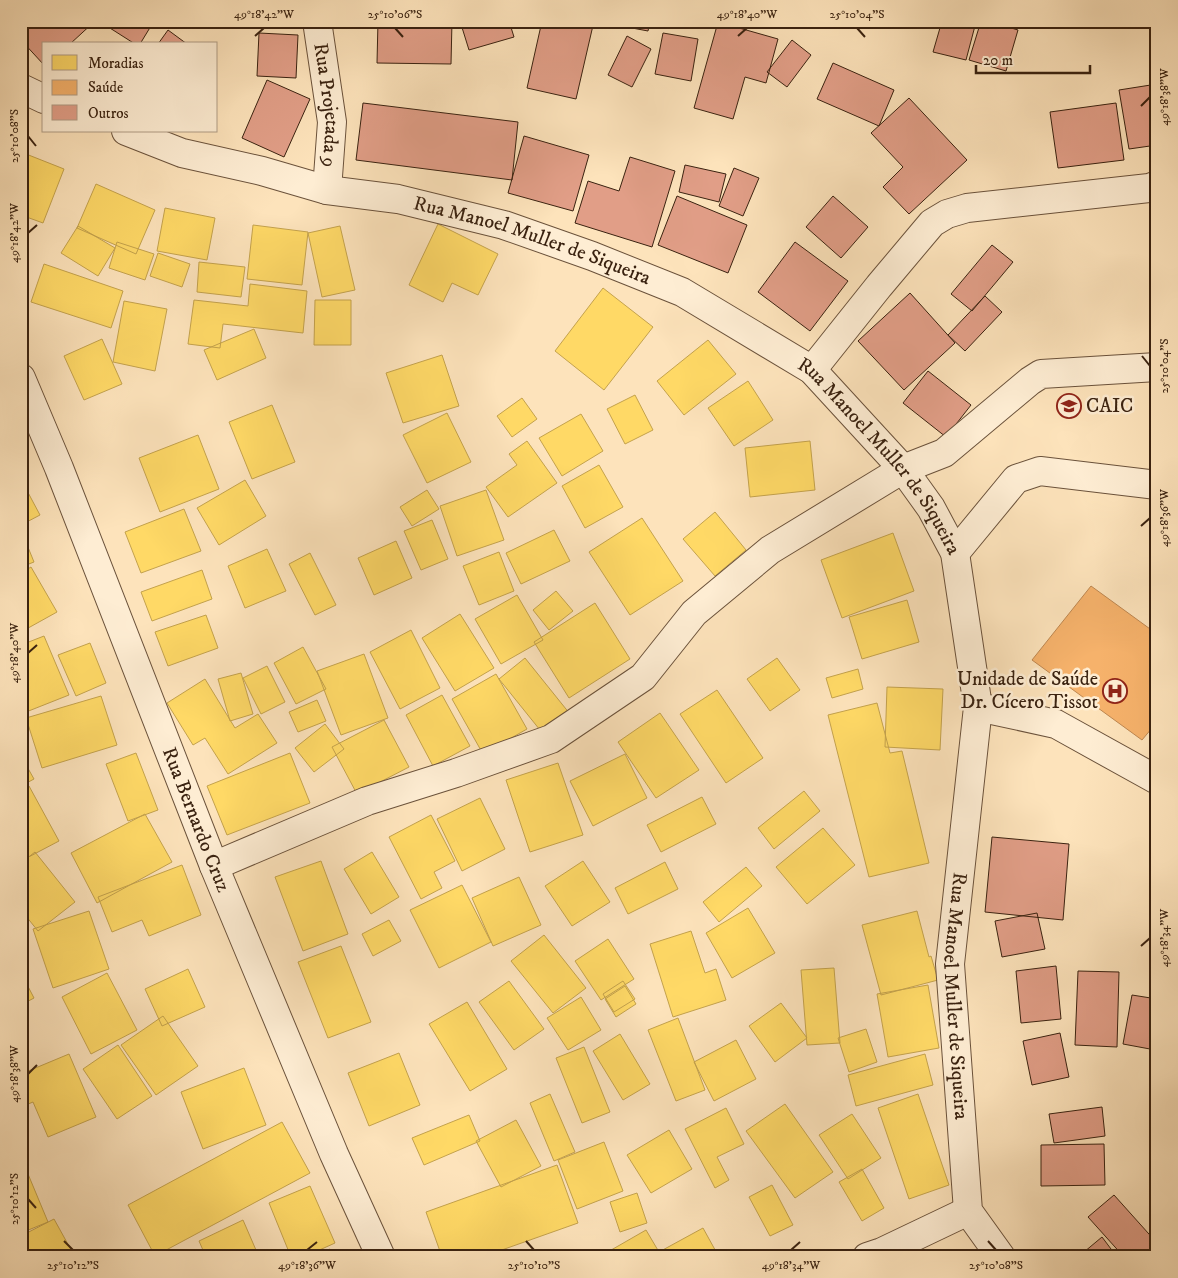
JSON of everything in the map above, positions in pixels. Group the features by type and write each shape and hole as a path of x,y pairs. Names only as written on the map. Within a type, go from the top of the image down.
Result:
{"street":[{"name":"Rua Projetada 9","path":"317,21 332,122 327,190"},
{"path":"21,88 42,99"},
{"name":"Rua Manoel Muller de Siqueira","path":"129,132 182,153 262,171 327,190 398,199 504,225 592,256 682,292 812,370 903,469 931,508 955,552 978,707 950,964 968,1211"},
{"path":"812,370 932,223 947,214 967,208 1149,188 1157,185"},
{"path":"214,866 367,801 456,773 551,739 643,677 694,613 770,550 903,469 944,454 1040,374 1157,367"},
{"name":"Rua Bernardo Cruz","path":"21,378 60,468 214,866 334,1154 381,1257"},
{"path":"955,552 1016,479 1040,471 1157,485"},
{"path":"978,707 1056,724 1157,780"},
{"path":"877,1255 968,1211 1001,1257"}],"building: Moradias":[{"path":"21,152 64,169 43,223 21,215"},
{"path":"96,184 155,210 136,254 77,228"},
{"path":"165,208 215,218 207,260 157,251"},
{"path":"438,224 498,254 478,295 452,283 443,302 409,285"},
{"path":"253,225 308,232 302,285 247,279"},
{"path":"78,226 115,248 98,276 61,253"},
{"path":"340,226 355,290 322,297 308,233"},
{"path":"117,242 154,254 145,280 109,268"},
{"path":"158,253 190,264 182,287 150,276"},
{"path":"199,262 245,267 241,297 197,292"},
{"path":"44,264 123,291 111,328 31,302"},
{"path":"250,284 307,291 303,333 223,324 220,348 188,344 194,300 248,306"},
{"path":"603,288 653,327 604,390 555,351"},
{"path":"315,300 351,300 351,345 314,345"},
{"path":"124,301 167,309 155,371 113,362"},
{"path":"254,329 266,358 217,380 204,350"},
{"path":"102,339 122,384 84,400 64,356"},
{"path":"708,340 736,374 684,415 657,381"},
{"path":"442,355 459,406 403,423 386,373"},
{"path":"748,381 773,420 734,446 708,408"},
{"path":"635,395 653,430 625,444 607,409"},
{"path":"522,398 537,419 512,437 497,416"},
{"path":"272,405 295,462 252,479 229,422"},
{"path":"447,413 471,462 427,483 403,435"},
{"path":"581,414 603,451 562,476 539,438"},
{"path":"198,435 219,489 160,512 139,458"},
{"path":"527,441 557,483 508,517 486,487 517,465 509,454"},
{"path":"810,441 815,490 750,497 745,448"},
{"path":"599,465 623,507 585,528 562,486"},
{"path":"245,480 266,516 219,545 197,508"},
{"path":"24,485 40,515 21,525 21,487"},
{"path":"427,490 439,509 412,526 400,507"},
{"path":"486,490 504,540 457,556 440,506"},
{"path":"184,509 201,551 141,573 125,532"},
{"path":"715,512 746,550 715,576 683,539"},
{"path":"642,518 683,581 630,615 589,552"},
{"path":"432,520 448,559 421,570 404,531"},
{"path":"21,530 34,562 21,567"},
{"path":"554,530 570,561 521,584 506,553"},
{"path":"893,533 914,591 842,618 821,560"},
{"path":"396,541 412,578 374,595 358,558"},
{"path":"267,549 286,591 245,608 228,566"},
{"path":"499,552 514,591 479,605 463,566"},
{"path":"310,553 336,605 315,615 289,564"},
{"path":"31,567 57,612 21,632 21,573"},
{"path":"202,570 212,599 152,621 141,592"},
{"path":"556,591 573,611 549,630 533,610"},
{"path":"517,595 543,640 501,664 475,619"},
{"path":"907,600 919,642 862,659 849,617"},
{"path":"595,603 630,659 569,698 534,642"},
{"path":"460,614 494,668 455,691 422,638"},
{"path":"206,615 218,648 168,666 155,632"},
{"path":"411,630 440,688 400,709 370,652"},
{"path":"44,636 69,695 21,714 21,645"},
{"path":"90,643 106,683 76,696 58,655"},
{"path":"303,647 326,689 296,704 274,663"},
{"path":"364,654 388,718 341,735 317,671"},
{"path":"525,658 570,714 544,735 499,679"},
{"path":"777,658 800,690 770,711 747,679"},
{"path":"267,666 285,702 261,714 243,678"},
{"path":"858,669 863,689 832,698 826,678"},
{"path":"241,673 253,714 230,721 218,679"},
{"path":"496,674 527,729 483,754 452,699"},
{"path":"205,679 235,728 258,714 277,743 228,774 205,738 193,745 167,703"},
{"path":"887,687 943,689 940,750 885,747"},
{"path":"717,690 763,758 726,783 680,714"},
{"path":"442,695 470,746 433,766 406,715"},
{"path":"101,696 117,745 42,768 26,718"},
{"path":"317,700 326,721 298,732 289,712"},
{"path":"877,703 890,753 902,751 929,863 869,877 828,715"},
{"path":"660,713 699,770 656,798 618,742"},
{"path":"384,720 409,767 357,794 332,747"},
{"path":"325,724 344,749 314,772 295,748"},
{"path":"136,753 158,810 128,821 106,764"},
{"path":"290,753 310,803 227,835 207,786"},
{"path":"625,754 647,798 593,826 570,781"},
{"path":"21,756 34,779 21,786"},
{"path":"558,763 583,835 530,852 506,780"},
{"path":"29,786 59,841 21,861 21,790"},
{"path":"804,791 820,811 774,849 758,828"},
{"path":"702,797 716,824 661,852 647,825"},
{"path":"480,798 505,849 462,871 437,819"},
{"path":"145,814 172,862 97,903 71,853"},
{"path":"431,815 455,861 434,872 442,888 421,899 389,837"},
{"path":"823,828 855,865 807,904 776,867"},
{"path":"35,852 75,902 38,931 21,910 21,863"},
{"path":"372,852 399,897 371,914 344,869"},
{"path":"321,861 348,934 303,951 275,877"},
{"path":"583,861 610,902 572,926 545,886"},
{"path":"665,862 678,889 628,914 615,888"},
{"path":"182,865 201,915 149,936 142,920 112,932 98,897"},
{"path":"746,867 762,886 719,922 703,902"},
{"path":"519,877 541,925 493,946 472,898"},
{"path":"462,885 491,942 439,968 410,910"},
{"path":"748,908 775,953 732,978 706,933"},
{"path":"89,911 109,969 53,988 33,929"},
{"path":"917,911 929,957 931,956 938,980 881,995 862,925"},
{"path":"389,920 401,941 373,956 362,934"},
{"path":"691,931 705,973 716,969 726,1000 673,1017 650,944"},
{"path":"544,935 586,988 553,1013 511,961"},
{"path":"608,939 634,979 601,1000 575,961"},
{"path":"341,946 371,1022 328,1038 298,962"},
{"path":"834,968 840,1043 807,1045 801,970"},
{"path":"188,969 205,1007 162,1026 145,989"},
{"path":"21,973 34,998 21,1005"},
{"path":"107,973 137,1030 91,1054 62,997"},
{"path":"509,981 544,1029 514,1050 479,1002"},
{"path":"623,981 635,999 614,1012 603,994"},
{"path":"928,985 939,1048 888,1057 877,994"},
{"path":"625,986 636,1004 616,1017 605,999"},
{"path":"581,997 601,1030 568,1050 547,1018"},
{"path":"467,1002 507,1069 470,1091 429,1024"},
{"path":"781,1003 807,1038 775,1062 749,1026"},
{"path":"163,1016 198,1066 156,1095 121,1045"},
{"path":"678,1018 705,1090 676,1101 648,1030"},
{"path":"866,1029 877,1062 849,1072 838,1038"},
{"path":"620,1034 650,1084 623,1100 593,1051"},
{"path":"736,1040 756,1079 714,1101 694,1062"},
{"path":"118,1045 152,1096 117,1119 83,1069"},
{"path":"584,1047 610,1112 582,1123 556,1058"},
{"path":"399,1053 420,1105 369,1126 348,1073"},
{"path":"69,1054 96,1117 48,1137 33,1102 21,1107 21,1074"},
{"path":"925,1054 933,1085 856,1106 848,1075"},
{"path":"244,1068 266,1125 203,1149 181,1092"},
{"path":"550,1094 575,1152 554,1161 530,1103"},
{"path":"918,1094 949,1185 909,1199 878,1108"},
{"path":"785,1104 833,1172 795,1198 746,1131"},
{"path":"726,1108 744,1144 717,1157 729,1180 715,1188 685,1129"},
{"path":"852,1114 881,1158 848,1179 819,1135"},
{"path":"469,1115 480,1141 424,1165 412,1138"},
{"path":"516,1120 541,1166 501,1187 476,1141"},
{"path":"282,1122 310,1173 155,1256 128,1205"},
{"path":"669,1130 692,1169 651,1193 627,1155"},
{"path":"604,1142 623,1191 577,1209 558,1160"},
{"path":"23,1162 48,1222 21,1233 21,1163"},
{"path":"557,1165 578,1223 482,1257 442,1257 426,1212"},
{"path":"862,1169 884,1208 862,1221 839,1182"},
{"path":"772,1185 793,1225 770,1236 749,1197"},
{"path":"310,1186 335,1243 304,1257 291,1257 269,1203"},
{"path":"637,1193 647,1223 620,1232 610,1202"},
{"path":"54,1219 75,1257 21,1257 21,1236"},
{"path":"243,1220 259,1257 206,1257 199,1241"},
{"path":"703,1228 719,1257 599,1257 646,1230 659,1252"},
{"path":"330,1249 333,1257 312,1257"},
{"path":"192,1250 196,1257 181,1257"},
{"path":"523,1250 530,1257 516,1257"}],"building: Saúde":[{"name":"Unidade de Saúde Dr. Cícero Tissot","path":"1091,586 1157,634 1157,722 1142,740 1032,660"}],"building: Outros":[{"path":"21,21 95,21 72,42 42,42 42,63 21,40"},
{"path":"102,21 154,21 141,42 132,42 102,23"},
{"path":"260,21 272,21 270,26"},
{"path":"378,21 452,21 451,64 377,63"},
{"path":"460,21 509,21 514,37 469,50"},
{"path":"542,21 594,21 576,99 527,88"},
{"path":"611,21 650,21 648,31 611,24"},
{"path":"942,21 976,22 966,60 933,52"},
{"path":"981,21 988,21 1018,30 1006,71 969,60"},
{"path":"718,22 778,39 766,83 745,77 733,119 694,108"},
{"path":"168,30 184,42 159,42"},
{"path":"259,33 298,35 296,78 257,76"},
{"path":"663,33 698,39 691,81 655,74"},
{"path":"627,36 651,49 632,87 608,75"},
{"path":"792,40 811,55 787,87 767,72"},
{"path":"833,63 894,90 879,126 817,99"},
{"path":"267,80 310,99 284,157 242,138"},
{"path":"1157,84 1157,145 1129,149 1119,90"},
{"path":"909,98 967,160 909,214 883,187 903,167 871,133"},
{"path":"363,103 518,122 512,180 356,160"},
{"path":"1116,103 1124,160 1058,168 1050,112"},
{"path":"524,136 589,155 573,211 508,193"},
{"path":"630,157 675,171 652,247 575,223 588,181 619,191"},
{"path":"685,165 726,174 719,202 679,192"},
{"path":"734,168 759,178 743,216 719,206"},
{"path":"677,196 747,225 728,273 658,245"},
{"path":"833,196 868,227 841,258 806,227"},
{"path":"795,242 848,281 810,331 758,292"},
{"path":"992,245 1013,262 972,311 951,294"},
{"path":"910,293 955,343 904,390 858,341"},
{"path":"985,296 1002,312 965,351 948,335"},
{"path":"928,371 971,405 946,437 903,403"},
{"path":"992,837 1069,844 1063,920 985,912"},
{"path":"1037,913 1045,949 1002,957 995,921"},
{"path":"1056,966 1061,1019 1021,1023 1016,971"},
{"path":"1078,971 1119,972 1117,1047 1075,1045"},
{"path":"1132,995 1157,999 1157,1011 1150,1049 1123,1044"},
{"path":"1060,1033 1069,1077 1032,1085 1023,1041"},
{"path":"1102,1107 1105,1136 1054,1143 1049,1114"},
{"path":"1104,1144 1105,1185 1041,1186 1041,1145"},
{"path":"1114,1195 1157,1243 1157,1247 1145,1257 1124,1257 1088,1217"},
{"path":"1102,1237 1117,1257 1078,1257"}],"place":[{"name":"CAIC","path":"1069,406"},
{"name":"Unidade de Saúde Dr. Cícero Tissot","path":"1115,691"}]}
